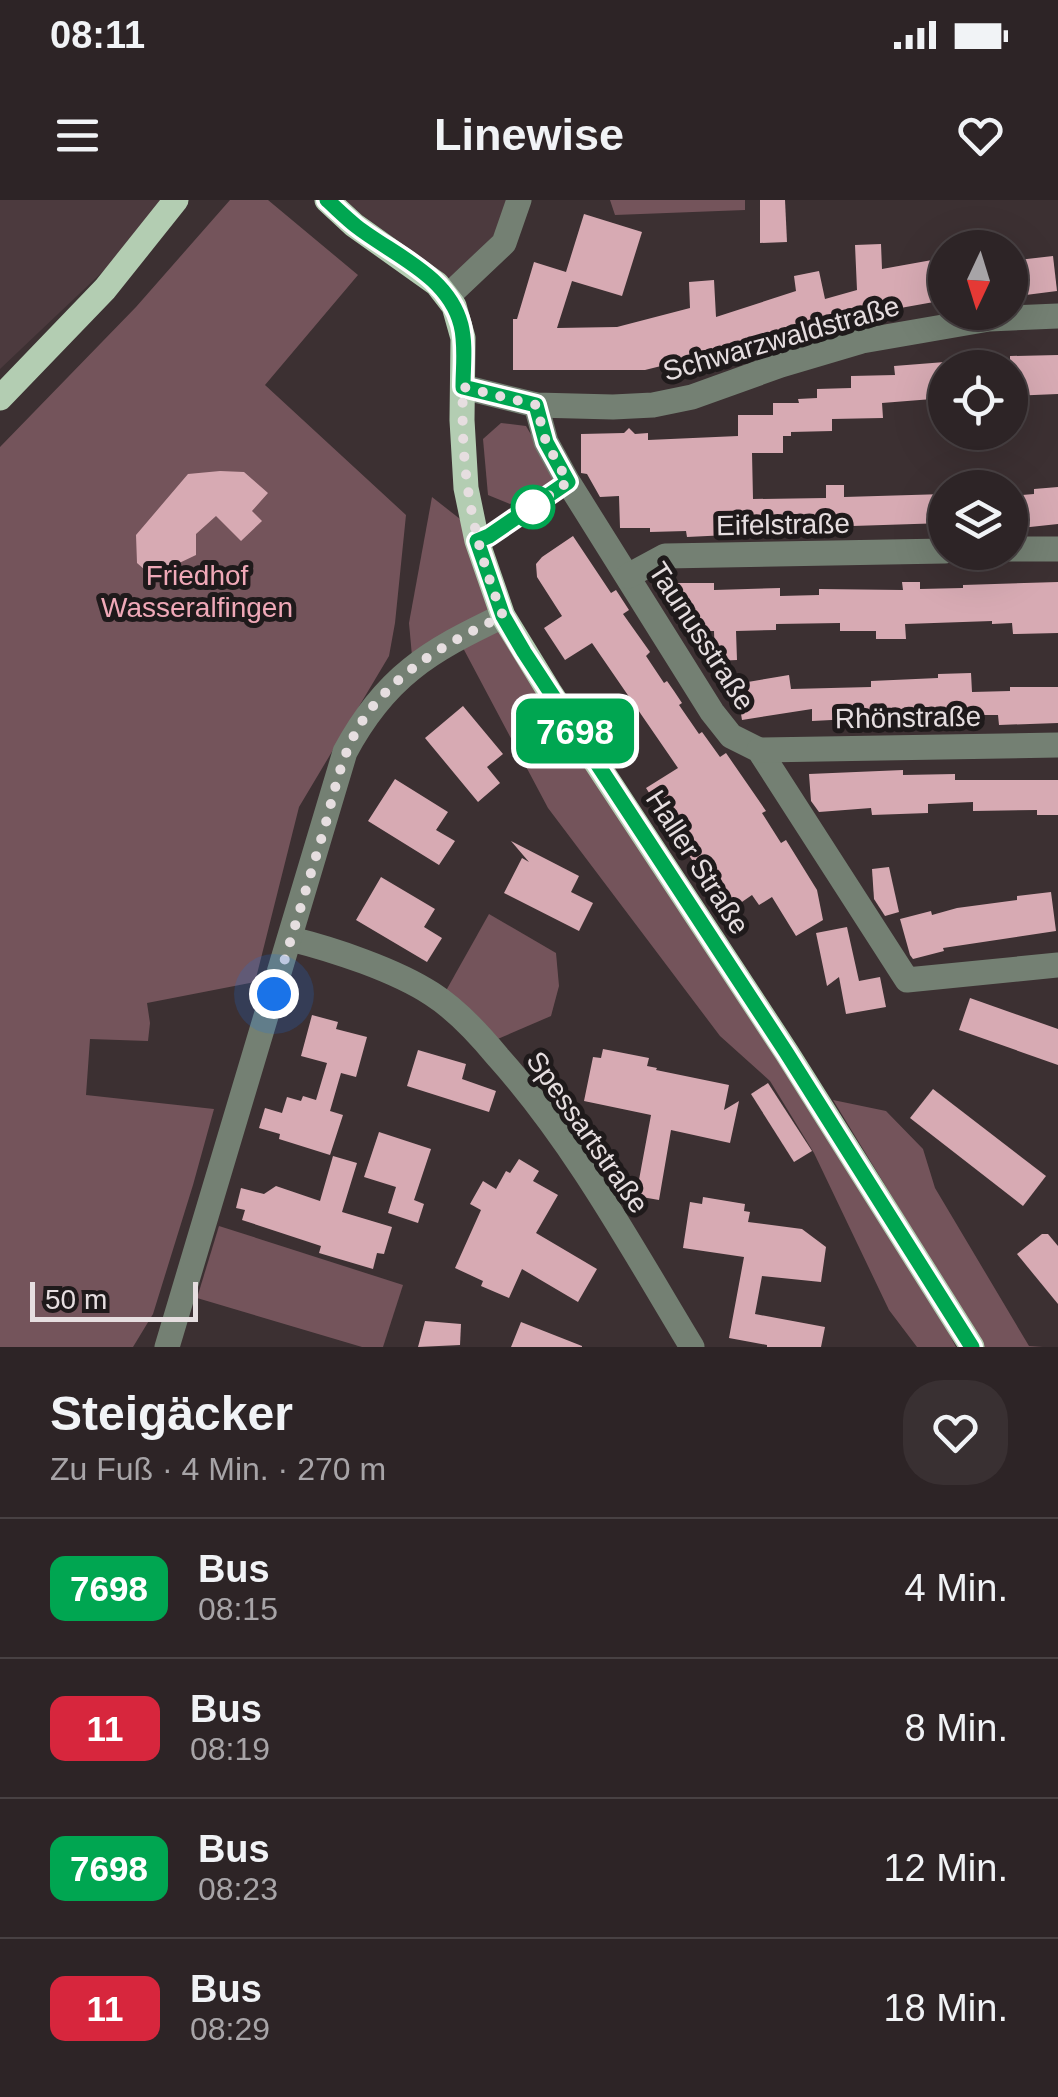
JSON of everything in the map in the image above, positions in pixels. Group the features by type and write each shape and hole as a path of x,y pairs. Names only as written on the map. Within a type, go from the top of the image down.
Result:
{"main road":[{"path":"0,398 105,289 176,200"},
{"path":"327,200 354,225 426,274 448,296"},
{"name":"Haller Straße","path":"448,296 463,338 463,459 473,524 503,616 972,1347"}],"street":[{"path":"448,296 504,243 519,200"},
{"name":"Schwarzwaldstraße","path":"463,387 536,405 654,405 692,397 862,341 989,319 1058,316"},
{"name":"Taunusstraße","path":"536,405 546,442 568,482 712,712 731,736 760,750 907,980 1058,965"},
{"path":"1028,549 1058,548"},
{"name":"Eifelstraße","path":"628,576 664,556 928,550"},
{"path":"167,1347 338,774 360,724 405,673 452,640 503,616"},
{"name":"Rhönstraße","path":"760,750 1058,745"},
{"name":"Spessartstraße","path":"291,939 401,977 435,995 473,1028 526,1088 692,1347"}],"shaded area":[{"path":"0,200 165,200 117,258 0,369"},
{"path":"346,200 510,200 496,237 450,285"}],"green space":[{"name":"Friedhof Wasseralfingen","path":"230,200 268,200 358,275 265,385 406,515 389,656 299,807 255,982 147,1003 148,1041 90,1039 86,1095 214,1109 153,1314 133,1347 0,1347 0,447 136,307"},
{"path":"610,200 745,200 745,210 615,215"},
{"path":"501,423 526,426 557,479 510,504 488,495 483,439"},
{"path":"432,497 460,519 493,611 412,656 409,623"},
{"path":"502,625 839,1154 956,1347 917,1347 889,1310 814,1153 770,1081 720,1036 548,808 462,646"},
{"path":"489,914 556,953 559,986 551,1016 493,1041 443,996"},
{"path":"833,1100 886,1111 923,1149 935,1188 1029,1346 1043,1347 984,1347"},
{"path":"219,1226 403,1285 383,1347 362,1347 197,1298"}],"building":[{"path":"760,200 785,200 787,242 760,243"},
{"path":"584,214 642,232 622,296 572,281 557,328 617,327 690,308 689,282 714,280 716,317 796,291 794,276 819,271 825,299 857,290 855,245 881,244 882,269 928,261 928,303 825,325 823,320 749,343 751,347 709,364 705,355 645,370 513,370 513,319 517,319 534,262 566,272"},
{"path":"1053,256 1057,291 1028,295 1028,259"},
{"path":"1058,355 1058,394 1028,395 1028,356"},
{"path":"928,363 928,399 882,403 883,418 832,419 832,431 791,432 791,436 783,436 783,453 752,453 753,499 826,498 826,485 844,485 844,497 928,495 928,524 791,528 791,532 687,537 686,531 620,528 619,496 600,497 587,474 581,473 581,434 624,433 629,428 635,434 648,433 648,440 738,436 738,415 773,415 773,403 817,398 817,389 851,388 851,376 895,375 894,366"},
{"path":"244,472 268,493 252,511 262,521 241,541 216,516 196,534 196,555 152,576 137,563 136,535 188,474"},
{"path":"1058,487 1058,524 1028,527 1028,494 1034,494 1034,489"},
{"path":"573,536 611,593 616,590 629,610 623,614 650,652 646,656 674,691 699,734 702,732 720,757 726,753 766,811 762,813 781,843 786,840 817,890 823,920 796,936 772,897 759,905 752,895 726,913 646,788 678,768 592,643 565,660 544,628 562,616 537,577 536,564"},
{"path":"902,582 920,582 920,589 1058,582 1058,633 1013,634 1012,623 992,621 905,624 906,639 876,639 876,631 840,631 840,623 776,624 776,630 736,631 737,660 715,661 714,631 689,631 689,615 677,616 677,583 714,583 714,590 780,588 780,596 819,595 819,589 903,590"},
{"path":"971,673 972,692 1058,687 1058,723 999,725 998,715 812,721 812,709 742,720 736,684 789,675 791,689 871,687 871,681"},
{"path":"463,706 503,754 487,767 500,783 478,802 425,738"},
{"path":"903,770 903,775 955,774 955,780 1058,780 1058,815 1037,815 1037,810 973,811 973,802 928,804 928,813 872,815 871,808 819,812 811,801 809,774"},
{"path":"395,779 448,812 436,830 455,841 439,865 368,821"},
{"path":"511,841 579,876 571,892 593,903 579,931 504,893 522,858 529,862"},
{"path":"889,867 899,912 885,916 874,899 872,869"},
{"path":"381,877 435,909 424,927 442,938 427,962 356,920"},
{"path":"1051,892 1056,931 943,948 944,951 913,959 910,955 900,919"},
{"path":"847,927 859,981 880,977 886,1007 846,1014 839,977 827,986 816,933"},
{"path":"970,998 1058,1029 1058,1065 959,1030"},
{"path":"312,1015 338,1022 336,1029 367,1037 356,1077 341,1073 330,1111 343,1115 330,1155 279,1139 280,1134 259,1128 265,1108 282,1113 287,1097 316,1100 327,1063 301,1056"},
{"path":"603,1049 649,1058 647,1066 656,1070 729,1085 724,1110 739,1101 730,1143 671,1130 659,1200 636,1196 651,1115 584,1101 593,1057 601,1058"},
{"path":"418,1050 466,1064 462,1079 496,1091 489,1112 407,1086"},
{"path":"768,1083 812,1151 794,1162 751,1094"},
{"path":"933,1089 1046,1176 1023,1206 910,1118"},
{"path":"379,1132 431,1149 414,1200 424,1204 418,1223 388,1213 396,1187 364,1177"},
{"path":"333,1156 357,1163 342,1212 392,1227 384,1254 377,1253 373,1269 319,1253 321,1246 242,1220 245,1210 236,1208 241,1188 264,1194 276,1186 320,1201"},
{"path":"519,1159 539,1171 533,1181 558,1195 536,1233 597,1269 578,1302 522,1269 509,1298 481,1286 483,1281 455,1268 481,1210 470,1204 483,1181 496,1189 506,1171 510,1173"},
{"path":"703,1197 745,1204 744,1211 750,1212 748,1222 802,1229 826,1247 821,1282 762,1276 755,1314 825,1327 821,1347 767,1347 729,1338 744,1257 683,1248 690,1202 702,1204"},
{"path":"1042,1234 1048,1234 1058,1246 1058,1304 1017,1254"},
{"path":"425,1321 461,1324 460,1345 418,1347"},
{"path":"521,1322 582,1346 582,1347 511,1347"}],"bus line":[{"name":"7698","path":"327,200 354,225 426,274 448,296 463,338 463,387 536,405 546,442 568,482 477,541 503,616 972,1347"}],"route":[{"path":"274,994 338,774 360,724 405,673 452,640 503,616 477,541 466,488 463,387 536,405 546,442 568,482 533,507"}]}
